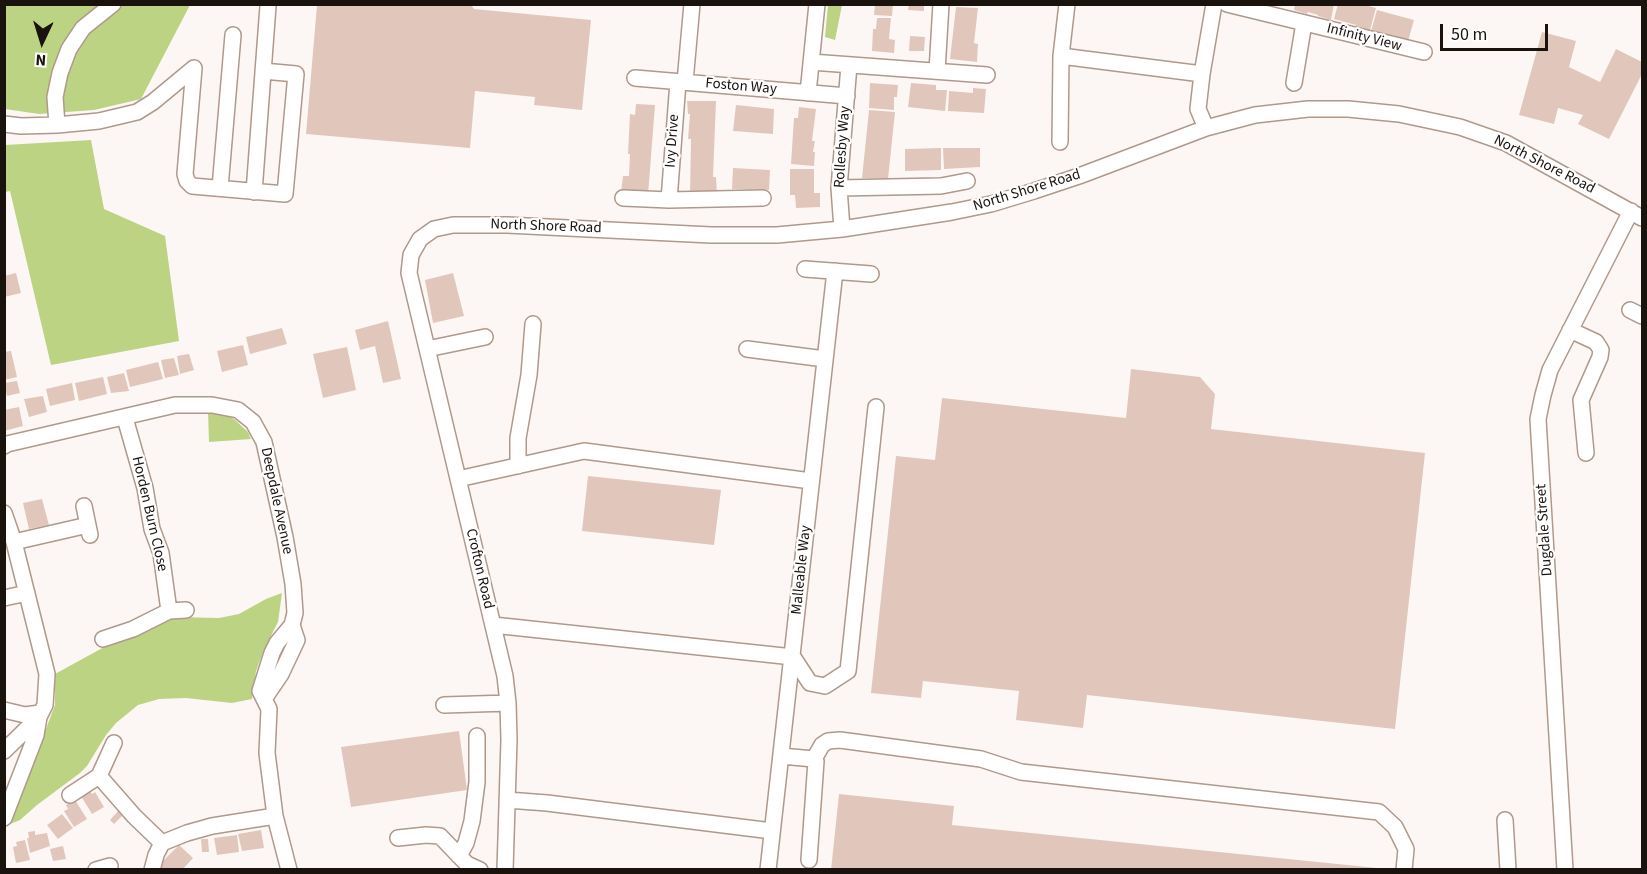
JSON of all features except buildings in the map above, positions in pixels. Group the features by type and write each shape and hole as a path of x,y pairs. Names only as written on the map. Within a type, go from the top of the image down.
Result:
{"street":[{"path":"57,125 55,97 60,73 69,49 83,28 113,4"},
{"name":"Ivy Drive","path":"669,200 681,82 692,4"},
{"path":"808,93 817,4"},
{"path":"937,71 941,4"},
{"path":"1060,142 1061,56 1067,4"},
{"path":"1206,128 1198,109 1214,4"},
{"name":"Infinity View","path":"1227,4 1424,52"},
{"path":"254,192 268,6"},
{"path":"1294,83 1304,23"},
{"path":"220,189 233,36"},
{"path":"1061,56 1202,74"},
{"path":"811,62 987,75"},
{"name":"Rollesby Way","path":"842,229 839,188 849,65"},
{"path":"4,124 57,125 99,121 137,112 194,68 185,174 187,181 192,186 285,194 296,74 263,71"},
{"name":"Foston Way","path":"634,78 847,96"},
{"path":"165,92 190,111"},
{"name":"North Shore Road","path":"409,273 411,255 420,239 434,229 453,225 711,235 777,235 842,229 952,212 1034,192 1206,128 1255,115 1308,109 1348,109 1419,118 1460,127 1506,143 1637,215"},
{"path":"839,188 940,186 967,180"},
{"path":"622,198 669,200 763,198"},
{"name":"Dugdale Street","path":"1565,870 1538,419 1550,370 1570,330 1637,215"},
{"path":"805,269 872,274"},
{"name":"Malleable Way","path":"768,870 835,271"},
{"name":"Crofton Road","path":"409,273 505,676 510,740 504,870"},
{"path":"523,465 518,438 529,375 533,324"},
{"path":"1570,330 1596,342 1601,350 1581,400 1586,453"},
{"path":"427,349 484,337"},
{"path":"747,350 825,359"},
{"name":"Deepdale Avenue","path":"4,446 175,405 212,405 238,410 253,422 264,442 285,537 293,584 295,613 292,625 297,640 281,674 264,699 269,709 267,753 275,816"},
{"path":"492,625 793,657 810,682 825,686 848,671 876,407"},
{"name":"Horden Burn Close","path":"125,418 145,488 152,529 161,553 169,611"},
{"path":"458,479 584,451 811,481"},
{"path":"14,542 89,530 84,506"},
{"path":"4,513 14,542 47,674 45,705 39,715 4,750"},
{"path":"4,598 27,593"},
{"path":"103,639 133,629 169,611 186,610"},
{"path":"444,705 508,703"},
{"path":"4,710 26,715 39,715"},
{"path":"4,818 36,735 39,715"},
{"path":"459,856 466,843 472,821 477,782 477,736"},
{"path":"814,759 822,745 828,741 840,740 981,759 1021,772 1379,812 1395,827 1406,849 1404,870"},
{"path":"70,795 99,776 114,743"},
{"path":"781,756 814,759"},
{"path":"809,860 817,767 814,759"},
{"path":"99,776 134,816 162,843"},
{"path":"507,800 547,802 772,831"},
{"path":"152,868 162,843 187,832 275,816 289,870"},
{"path":"1505,820 1508,870"},
{"path":"398,838 440,836 467,864 480,870"}],"green space":[{"path":"5,5 190,5 141,99 94,110 39,114 5,109"},
{"path":"828,5 842,5 835,40 825,37"},
{"path":"91,140 104,209 165,236 179,341 51,365 10,191 5,192 5,145"},
{"path":"208,411 234,419 248,432 251,439 209,442"},
{"path":"282,593 278,622 256,671 252,699 232,703 186,698 159,699 138,705 116,723 80,773 20,820 10,824 55,705 55,674 106,646 161,621 177,617 219,618 239,614"}]}
